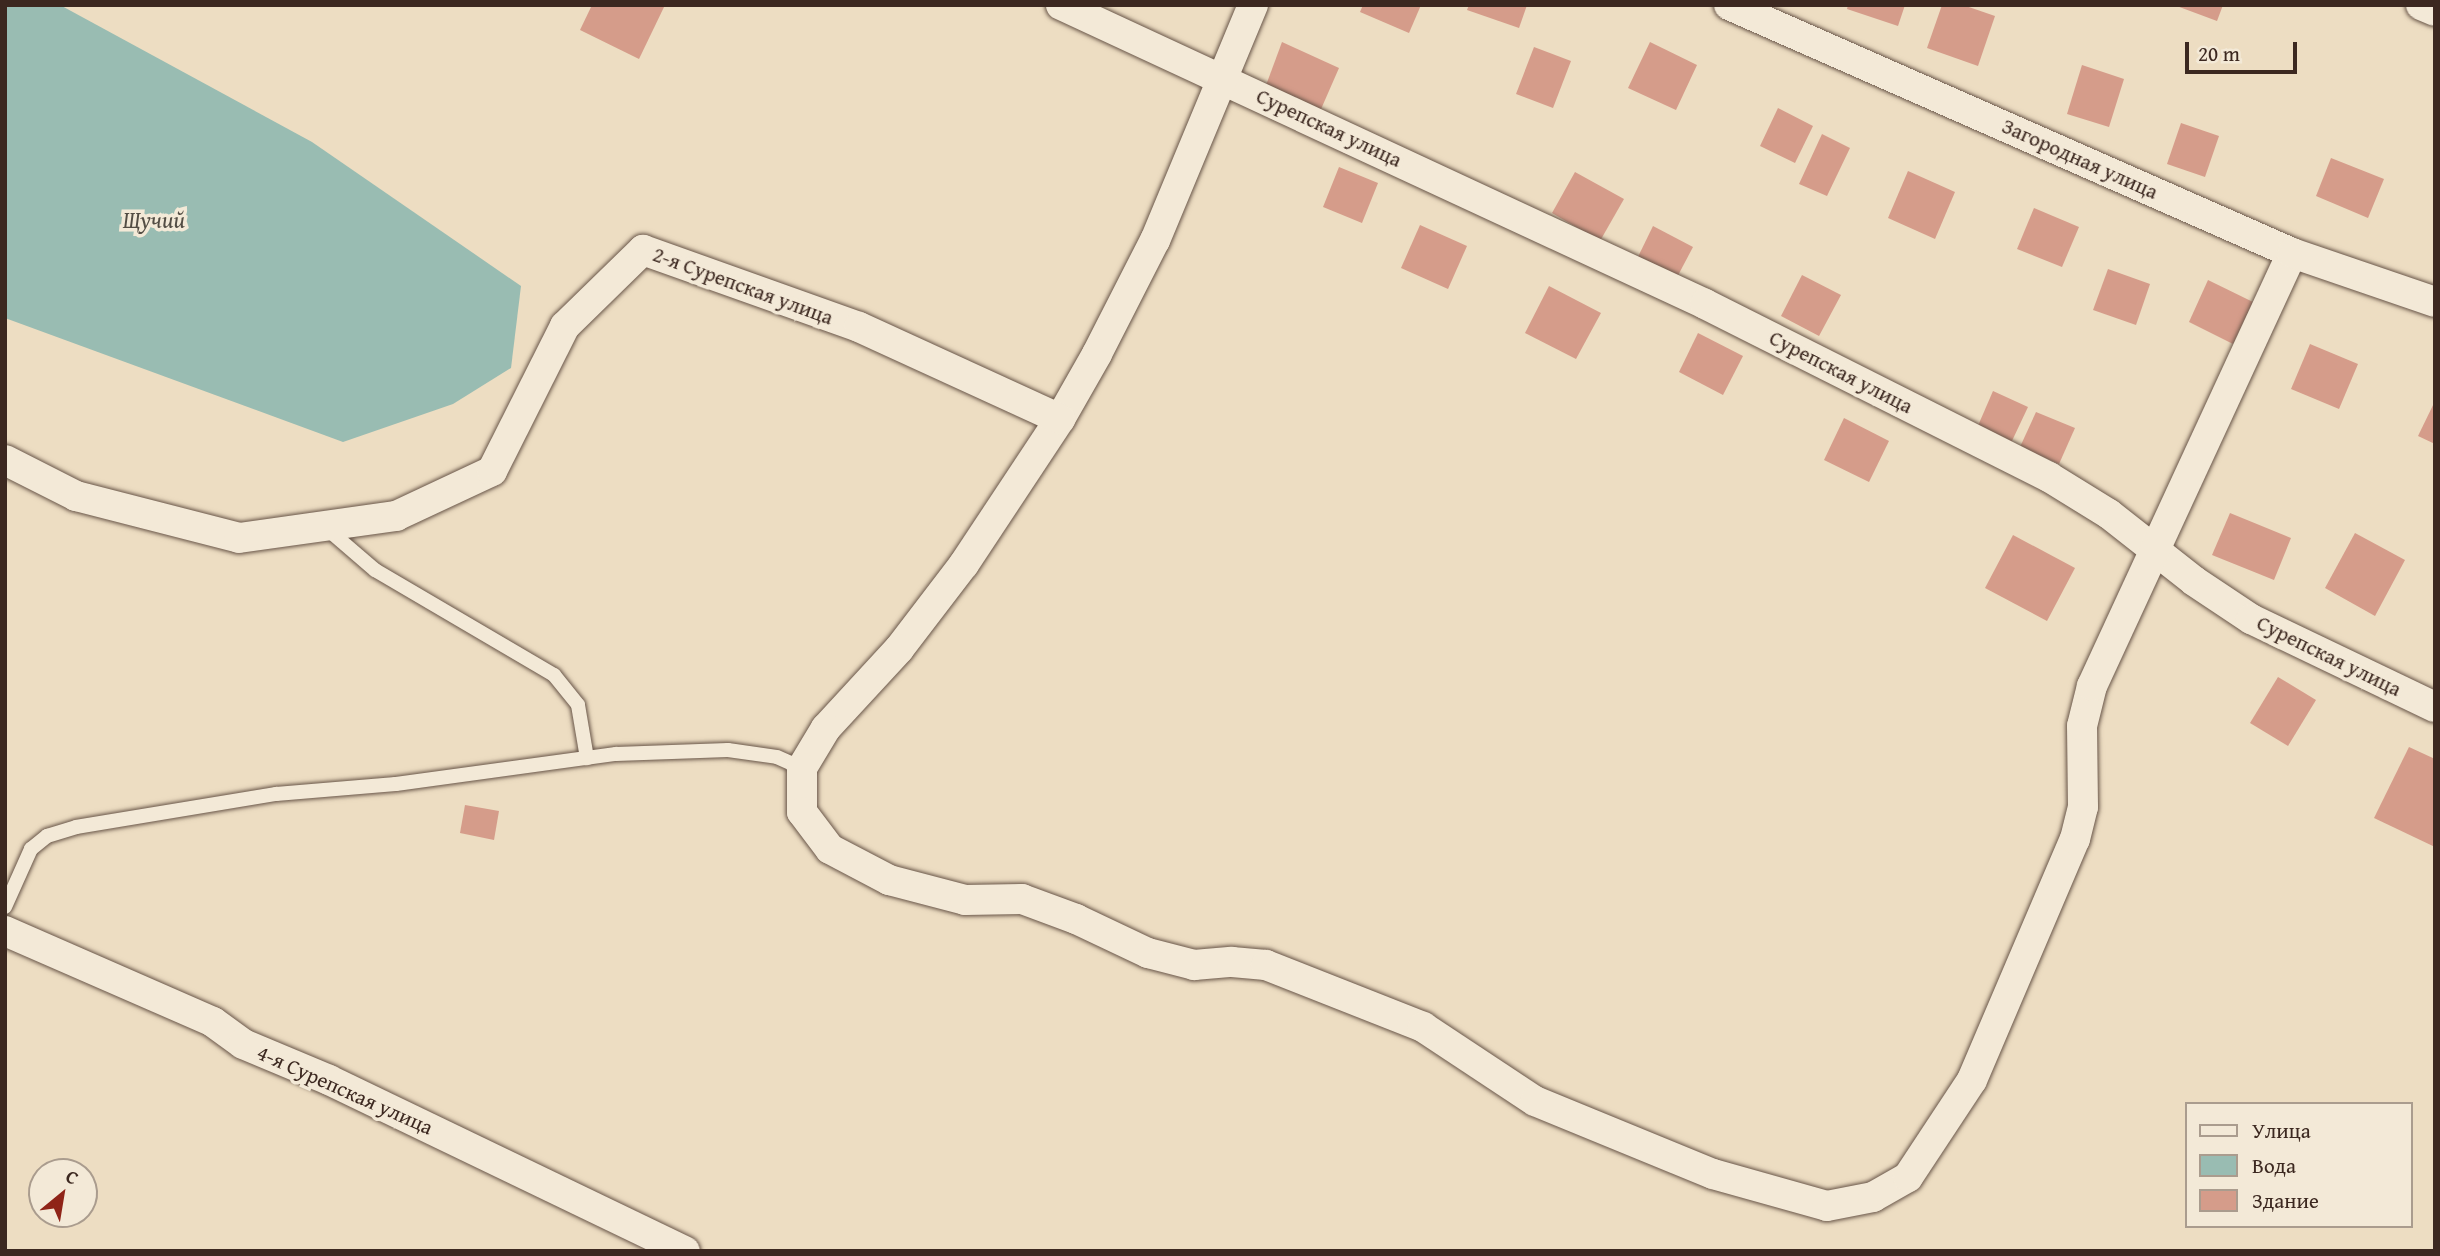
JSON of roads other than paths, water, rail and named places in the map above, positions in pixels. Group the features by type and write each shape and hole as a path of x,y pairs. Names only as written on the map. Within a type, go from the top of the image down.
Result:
{"street":[{"name":"Сурепская улица","path":"1061,5 1705,304 2025,464 2109,514 2194,581 2251,619 2435,707"},
{"path":"1253,5 1155,240 1097,354 1060,419 964,564 899,649 826,728 802,768 803,812 830,849 889,880 965,900 1022,899 1076,919 1148,953 1194,965 1232,962 1266,965 1423,1027 1535,1101 1713,1174 1827,1206 1872,1197 1908,1177 1972,1080 2075,839 2083,807 2082,726 2092,686 2292,253"},
{"name":"Загородная улица","path":"1729,5 2292,253 2435,302"},
{"path":"2421,5 2435,10"},
{"name":"2-я Сурепская улица","path":"5,460 76,496 239,538 396,516 492,471 565,326 643,250 859,327 1060,419"},
{"name":"4-я Сурепская улица","path":"5,931 213,1022 243,1044 329,1080 685,1251"}],"lane":[{"path":"323,526 375,570 554,676 578,705 587,758"},
{"path":"5,907 31,849 47,836 76,827 276,794 396,784 587,758 678,750 728,750 765,754 802,768"}],"water":[{"name":"Щучий","path":"5,5 60,5 312,142 521,286 511,368 453,404 343,442 5,318"}]}
